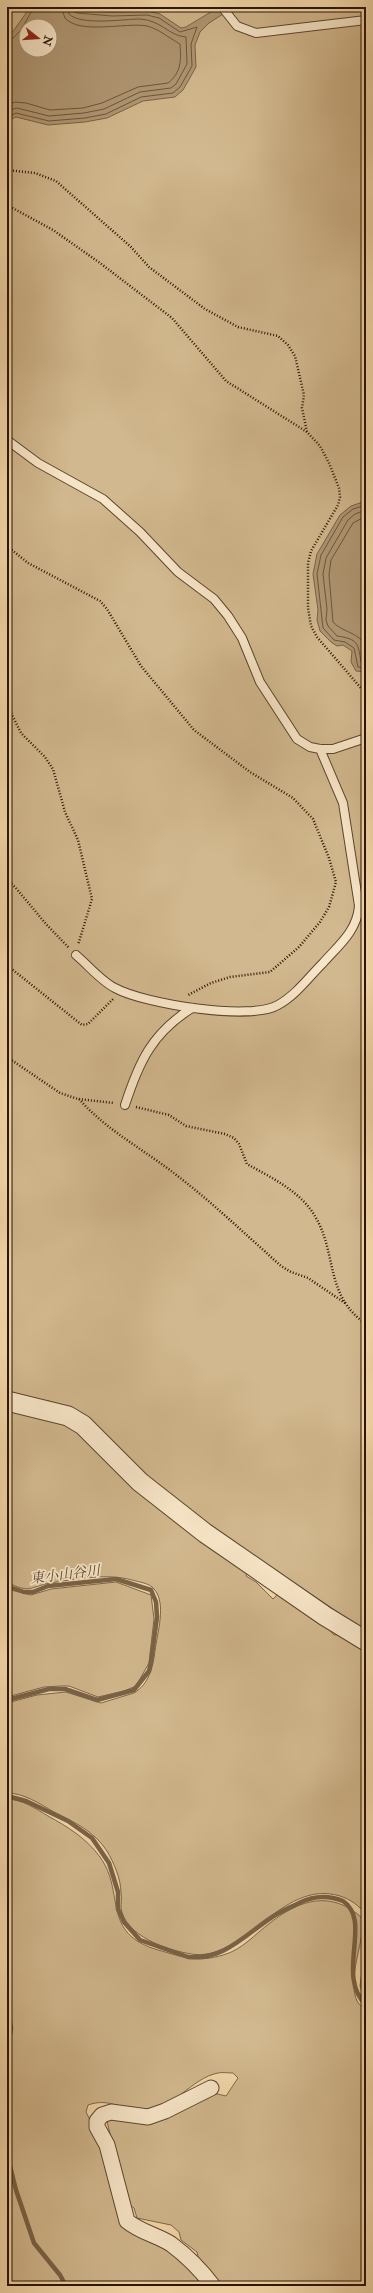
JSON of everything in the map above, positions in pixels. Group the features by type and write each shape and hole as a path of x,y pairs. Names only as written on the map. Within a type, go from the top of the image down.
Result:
{"street":[{"path":"7,1401 68,1416 83,1425 140,1482 205,1533 325,1616 366,1641"},
{"path":"211,2088 165,2111 148,2117 111,2112 102,2115 97,2121 97,2127 107,2145 127,2221 136,2228 170,2244 199,2268 213,2286"}],"lane":[{"path":"222,7 228,17 237,26 256,33 366,20"},
{"path":"7,440 38,463 103,499 140,532 178,572 214,599 228,616 242,638 260,682 298,739 310,747 333,749 366,738"},
{"path":"76,955 114,988 171,1005 192,1008 252,1010 268,1009 278,1005 292,994 350,934 358,919 359,906 343,803 320,749"},
{"path":"125,1105 134,1077 146,1052 165,1028 192,1008"}],"path":[{"path":"7,170 35,173 56,181 120,237 149,267 205,310 238,327 278,336 288,345 295,356 304,395 302,408 307,432"},
{"path":"7,205 53,230 100,263 172,318 226,381 307,432 320,446 339,488 340,497 338,505 311,551 308,563 308,608 311,626 317,637 366,694"},
{"path":"7,546 28,563 100,601 107,609 141,666 194,730 250,772 293,798 313,819 329,858 336,882 334,894 320,922 299,947 270,972 230,977 211,983 171,1005"},
{"path":"7,705 21,733 45,757 53,769 66,812 78,840 92,898 76,955"},
{"path":"7,880 16,887 46,924 76,955"},
{"path":"8,966 82,1025 88,1024 121,991"},
{"path":"7,1057 60,1093 78,1099 125,1105 169,1115 186,1126 225,1134 234,1138 239,1144 247,1164 276,1179 316,1216 321,1227 334,1282 346,1304"},
{"path":"78,1099 90,1112 114,1131 139,1147 217,1208 281,1266 291,1272 308,1278 346,1304 366,1324"}],"shaded area":[{"path":"7,7 366,7 366,1631 190,1513 70,1409 49,1401 7,1394"},
{"path":"7,1408 70,1424 247,1572 246,1576 256,1582 273,1599 278,1594 328,1628 334,1635 342,1634 366,1648 366,1915 358,1906 347,1899 340,1896 319,1894 299,1899 281,1909 229,1946 210,1953 191,1954 170,1949 148,1940 139,1934 124,1918 121,1908 121,1888 117,1871 107,1851 96,1838 76,1823 32,1800 13,1793 7,1793 7,1703 37,1695 66,1692 101,1703 134,1693 147,1680 151,1669 161,1610 158,1595 150,1585 122,1578 81,1578 25,1589 7,1582"},
{"path":"116,1582 151,1595 154,1619 149,1663 136,1686 124,1691 98,1697 69,1686 61,1686 44,1687 7,1697 7,1589 31,1595 51,1589"},
{"path":"7,1799 13,1799 34,1808 70,1829 95,1850 108,1871 121,1923 128,1933 140,1943 158,1950 183,1957 198,1959 205,1959 230,1953 242,1946 281,1915 304,1903 316,1901 328,1901 339,1904 351,1909 362,1918 362,1934 355,1967 354,1988 359,2004 366,2009 366,2286 218,2286 200,2265 197,2252 181,2240 179,2232 171,2225 137,2218 134,2208 126,2202 107,2121 148,2110 142,2111 129,2109 110,2103 96,2103 88,2105 86,2112 104,2148 121,2218 161,2243 208,2286 7,2286","holes":["220,2073 233,2073 238,2078 226,2096 213,2093 160,2107 208,2076"]},
{"path":"366,1941 366,2001 360,1986"}],"water":[{"path":"31,7 112,12 148,11 160,14 181,28 186,27 219,7 234,7 209,23 200,32 195,45 196,67 183,90 175,97 143,101 107,118 85,122 48,125 16,117 7,121 7,38 18,25 18,58 58,58 58,18 23,18"},
{"path":"366,501 366,672 356,671 351,662 352,651 343,645 337,646 320,631 317,620 318,610 313,574 317,554 340,515 351,506"}],"waterway":[{"name":"東小山谷川","path":"7,1586 24,1592 33,1592 48,1586 116,1579 151,1590 156,1602 157,1617 149,1671 134,1690 97,1700 65,1689 49,1689 7,1700"},
{"name":"東小山谷川","path":"7,1796 26,1801 68,1821 92,1838 109,1863 118,1892 118,1909 124,1922 140,1940 188,1957 202,1957 225,1950 277,1914 304,1901 321,1897 343,1901 351,1910 355,1921 353,1964 354,1979 357,1993 366,2005"},
{"path":"7,2009 11,2028 7,2051"},
{"path":"7,2154 16,2190 34,2243 60,2275 66,2286"}]}
